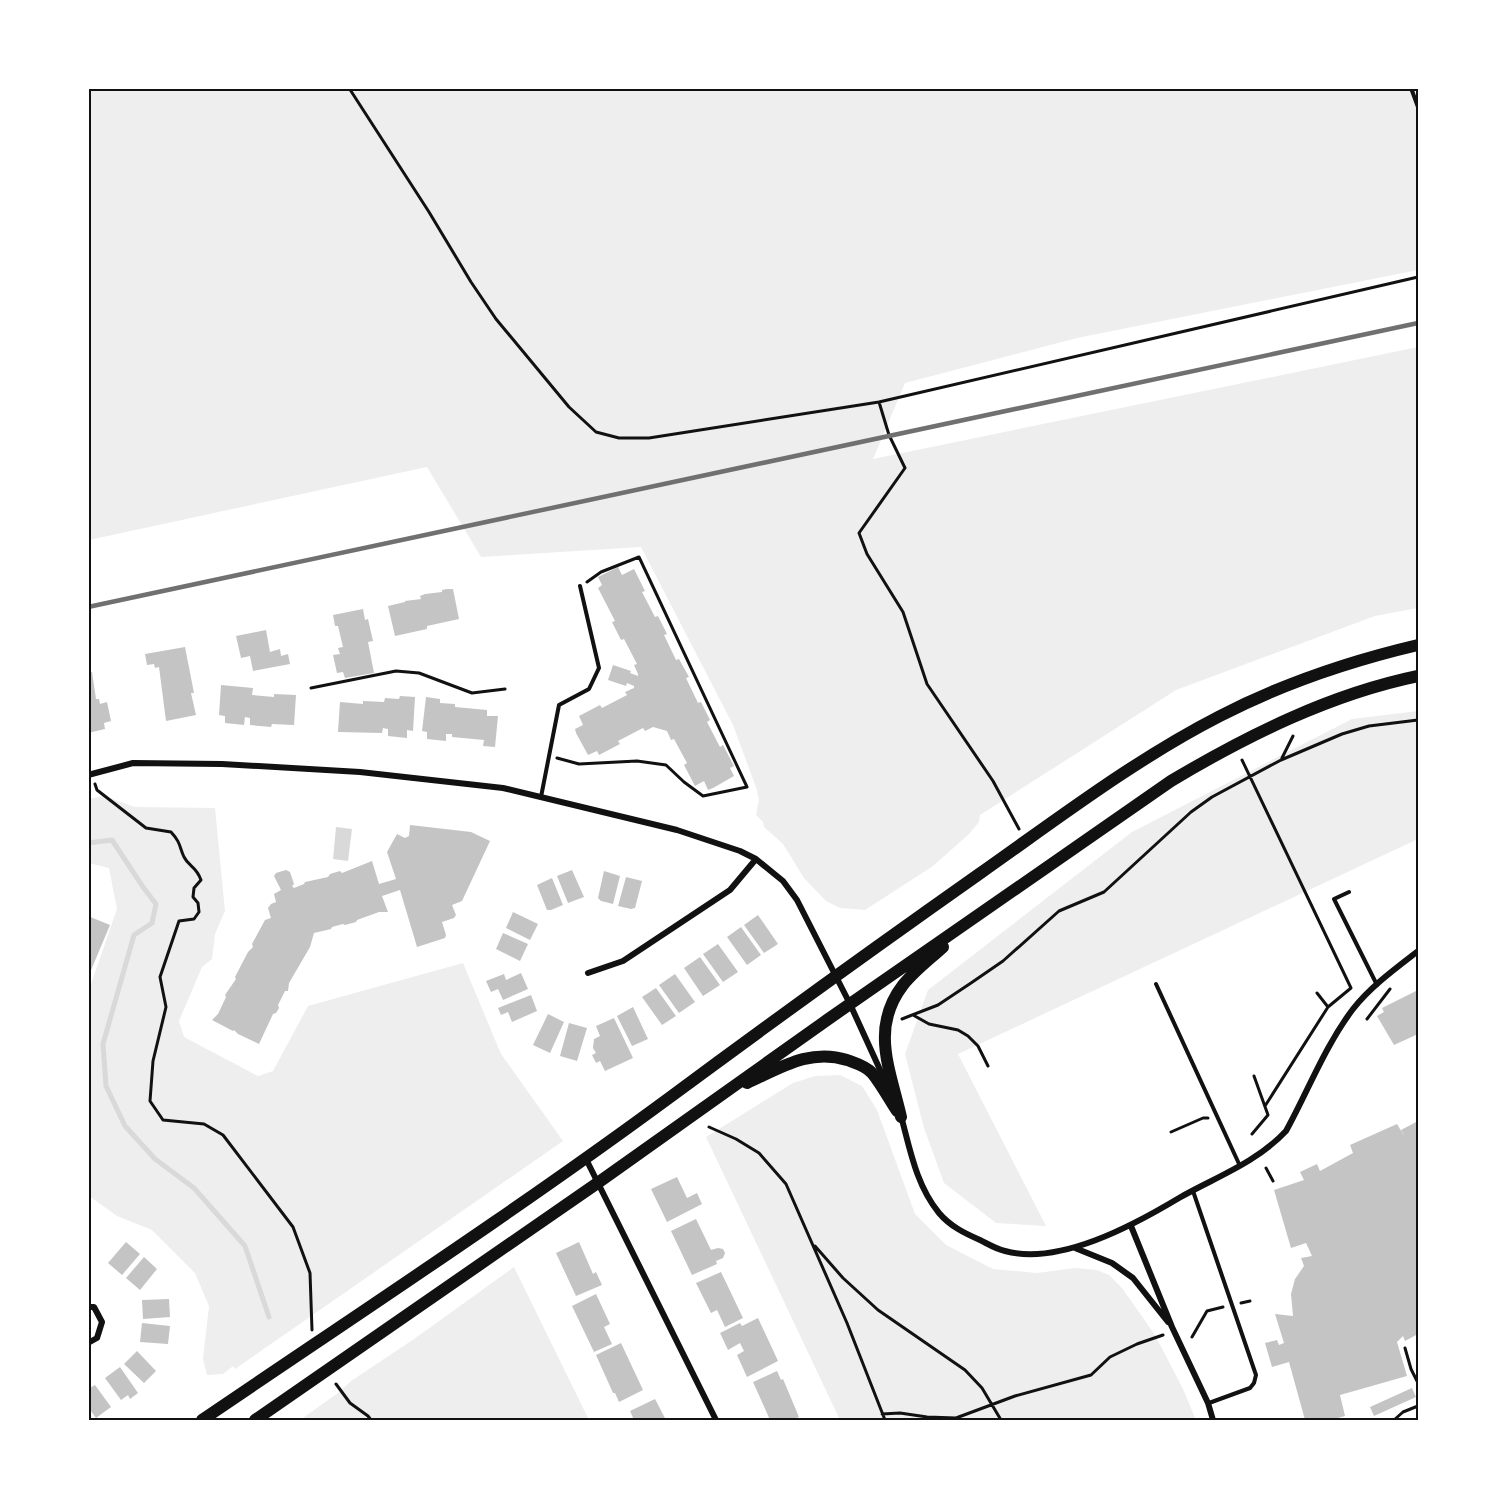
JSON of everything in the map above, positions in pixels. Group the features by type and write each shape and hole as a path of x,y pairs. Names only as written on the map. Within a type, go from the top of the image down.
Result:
{"main road":[{"path":"202,1420 586,1159 835,975 1137,765 1221,716 1315,675 1419,645"},
{"path":"255,1420 599,1182 1136,803 1206,760 1266,730 1336,700 1394,681 1419,676"},
{"path":"901,1117 884,1042 884,1027 892,1001 904,983 977,915"},
{"path":"714,1100 794,1061 811,1056 836,1056 855,1062 870,1071 901,1117"}],"street":[{"path":"90,775 133,763 222,764 360,772 503,788 677,830 740,851 756,859 783,881 796,900 850,1004 901,1117 911,1157 924,1189 939,1212 956,1229 1005,1251 1038,1254 1075,1247 1131,1226 1193,1190 1240,1167 1274,1143 1286,1131 1338,1032 1354,1008 1419,951"},
{"path":"588,973 623,961 729,890 756,859"},
{"path":"586,1159 716,1420"},
{"path":"1131,1226 1172,1327 1208,1403 1213,1420"},
{"path":"1075,1247 1112,1263 1133,1278 1172,1327"},
{"path":"88,1306 94,1307 102,1322 97,1338 88,1343"}],"lane":[{"path":"1411,88 1419,107"},
{"path":"541,797 559,705 589,689 599,668 580,586"},
{"path":"1349,892 1334,899 1377,986"},
{"path":"1156,984 1220,1119 1240,1167"},
{"path":"1193,1190 1256,1375 1250,1388 1208,1403"}],"path":[{"path":"349,88 496,319 569,407 596,432 619,438 649,438 879,402 1419,277"},
{"path":"879,402 889,435 905,468 859,533 867,554 903,612 927,684 993,781 1026,841"},
{"path":"549,756 579,764 637,761 666,765 703,796 747,787 639,557 601,572 580,586"},
{"path":"311,688 396,671 419,673 472,693 505,689"},
{"path":"902,1019 938,1005 1003,961 1059,911 1104,892 1191,812 1250,775 1342,734 1369,726 1419,720"},
{"path":"1281,760 1293,736"},
{"path":"1242,759 1351,988 1328,1007 1265,1106"},
{"path":"90,775 97,790 146,828 171,832 180,842 185,860 197,869 201,880 194,888 193,897 198,903 199,912 194,919 179,921 160,976 166,1007 153,1061 150,1101 163,1120 204,1124 224,1135 293,1227 310,1273 310,1313 314,1344"},
{"path":"1367,1019 1392,987"},
{"path":"1317,993 1328,1007"},
{"path":"913,1015 929,1024 958,1030 968,1036 978,1046 988,1066"},
{"path":"1252,1134 1268,1115 1254,1076"},
{"path":"1171,1132 1203,1118 1220,1119"},
{"path":"709,1127 736,1139 759,1153 786,1184 847,1323 885,1420"},
{"path":"1266,1168 1273,1181"},
{"path":"811,1242 843,1278 878,1311 965,1370 982,1388 1000,1420"},
{"path":"1192,1337 1208,1311 1250,1301"},
{"path":"882,1414 900,1413 956,1418 1025,1393 1091,1375 1110,1357 1163,1335"},
{"path":"1405,1348 1411,1369 1419,1383"},
{"path":"336,1384 350,1403 371,1420"},
{"path":"1394,1420 1403,1412 1419,1406"}],"shaded area":[{"path":"88,89 1418,89 1418,270 1077,338 905,383 873,459 1418,347 1418,608 1375,616 1176,690 980,815 979,822 969,834 933,866 865,910 840,908 826,901 804,878 783,844 764,827 763,822 756,815 759,800 757,790 733,725 641,547 481,557 427,467 89,540"},
{"path":"1418,711 1418,839 958,1054 1046,1226 996,1223 944,1183 924,1128 905,1054 928,990 1132,832 1352,719"},
{"path":"104,796 135,807 215,808 225,911 215,934 212,959 202,967 179,1021 184,1037 258,1076 273,1071 308,1006 463,963 501,1054 563,1141 235,1369 233,1366 223,1374 207,1375 203,1359 209,1306 195,1273 152,1230 117,1216 92,1198 89,1199 89,990 117,909 109,868 89,863 88,799"},
{"path":"336,827 352,829 348,861 333,859"},
{"path":"840,1075 862,1086 877,1110 915,1214 946,1245 993,1269 1037,1273 1075,1268 1097,1270 1109,1275 1122,1288 1155,1335 1196,1420 840,1420 706,1137 793,1083 815,1076"},
{"path":"514,1267 589,1420 300,1420 351,1381"}],"building":[{"path":"618,567 622,575 634,569 645,591 642,592 667,634 664,635 676,660 679,659 689,677 686,678 698,703 701,702 710,720 707,722 720,747 723,745 734,766 730,768 734,776 713,788 708,790 704,781 695,786 684,765 687,763 667,731 653,727 645,731 643,728 618,741 620,744 599,755 597,751 588,755 576,733 575,729 583,725 579,716 600,705 602,708 627,695 625,692 634,688 627,683 626,686 608,680 613,665 638,676 634,665 637,664 624,639 621,640 612,622 615,621 598,588 602,585 598,577"},
{"path":"453,589 459,619 395,636 388,606 421,599 420,596 425,594 442,592"},
{"path":"363,609 373,641 368,642 374,673 345,678 343,672 337,673 333,655 340,654 338,648 343,647 333,615"},
{"path":"266,630 270,652 280,649 281,656 288,654 290,664 253,671 250,656 241,658 236,636"},
{"path":"185,647 196,715 166,721 159,667 155,668 154,664 147,665 145,654"},
{"path":"92,672 96,699 99,699 100,704 107,702 111,721 104,723 105,729 88,733 88,673"},
{"path":"221,685 253,688 252,695 274,697 274,694 296,695 294,725 272,724 271,727 250,725 250,718 245,717 244,725 225,723 225,716 219,715"},
{"path":"400,696 415,697 413,731 407,730 407,738 388,736 388,729 383,728 382,733 338,732 340,702 363,704 363,701 384,702 385,698 399,699"},
{"path":"426,697 440,699 440,703 455,704 455,707 487,710 487,716 498,716 495,747 483,746 484,740 452,737 452,734 446,734 446,741 427,739 427,732 422,731"},
{"path":"410,825 471,832 490,841 462,901 452,905 456,915 442,922 445,938 417,947 400,890 382,896 388,912 379,912 356,922 314,933 310,947 289,983 288,991 285,991 278,1005 279,1008 273,1014 259,1044 212,1020 218,1014 225,995 236,979 265,920 271,918 268,908 276,902 274,894 281,890 274,876 276,873 286,870 290,872 294,888 305,882 328,877 340,871 342,873 372,861 379,884 396,879 387,852 397,834 405,838 409,836"},
{"path":"572,870 584,897 568,903 557,876"},
{"path":"604,871 620,876 613,904 598,898"},
{"path":"626,877 642,881 635,908 631,909 618,906"},
{"path":"552,878 563,905 547,910 537,885"},
{"path":"513,912 538,924 530,940 506,928"},
{"path":"758,915 778,944 764,953 744,925"},
{"path":"88,916 110,925 89,975 88,975"},
{"path":"741,927 761,955 747,965 727,937"},
{"path":"503,933 528,944 520,961 496,949"},
{"path":"718,944 738,972 723,982 703,954"},
{"path":"700,957 720,985 703,996 684,968"},
{"path":"521,973 528,989 503,1000 498,989 491,992 486,981 504,974 506,980"},
{"path":"675,974 695,1002 679,1013 659,985"},
{"path":"656,988 676,1016 662,1025 642,997"},
{"path":"1418,990 1418,1034 1394,1045 1377,1016 1384,1012 1382,1008"},
{"path":"531,995 537,1011 512,1022 508,1012 501,1015 498,1008"},
{"path":"633,1007 648,1039 632,1046 617,1016"},
{"path":"548,1014 564,1022 550,1053 533,1045"},
{"path":"614,1018 633,1058 605,1071 600,1061 596,1063 592,1055 596,1053 593,1048 594,1039 600,1036 596,1026"},
{"path":"569,1023 587,1028 577,1061 560,1056"},
{"path":"1418,1121 1418,1334 1405,1341 1403,1336 1397,1342 1407,1376 1340,1395 1345,1416 1331,1420 1305,1420 1289,1362 1272,1367 1265,1343 1277,1340 1279,1345 1284,1343 1275,1314 1293,1316 1291,1294 1295,1279 1304,1266 1301,1258 1312,1256 1306,1243 1291,1248 1274,1190 1304,1180 1300,1172 1317,1164 1320,1171 1353,1153 1350,1145 1397,1124 1406,1139 1401,1130"},
{"path":"677,1177 687,1198 697,1193 702,1204 667,1222 651,1189"},
{"path":"696,1219 711,1250 723,1249 725,1253 723,1258 716,1261 717,1264 692,1275 671,1231"},
{"path":"126,1242 140,1254 122,1275 108,1263"},
{"path":"579,1242 593,1274 596,1272 602,1285 576,1296 556,1253"},
{"path":"144,1257 157,1269 140,1290 126,1278"},
{"path":"721,1272 743,1318 725,1327 717,1310 711,1313 696,1283"},
{"path":"596,1294 610,1324 604,1327 612,1344 594,1352 572,1306"},
{"path":"169,1299 170,1317 143,1319 142,1300"},
{"path":"758,1318 778,1361 747,1377 737,1355 744,1351 740,1343 728,1350 720,1333 740,1323 742,1326"},
{"path":"142,1323 170,1326 168,1344 140,1342"},
{"path":"621,1343 643,1390 619,1402 596,1355"},
{"path":"137,1351 156,1371 144,1383 124,1364"},
{"path":"120,1367 138,1393 130,1399 128,1395 121,1400 105,1378"},
{"path":"777,1371 781,1380 783,1379 799,1417 792,1420 770,1420 753,1382"},
{"path":"95,1385 111,1407 96,1418 88,1407 88,1389"},
{"path":"1412,1388 1416,1397 1374,1416 1370,1407"},
{"path":"655,1399 666,1420 634,1420 630,1411"}],"waterway":[{"path":"88,843 112,840 156,904 152,923 134,935 103,1044 106,1086 125,1126 155,1159 194,1188 245,1246 269,1317"}],"railway":[{"path":"88,607 1418,323"}]}
